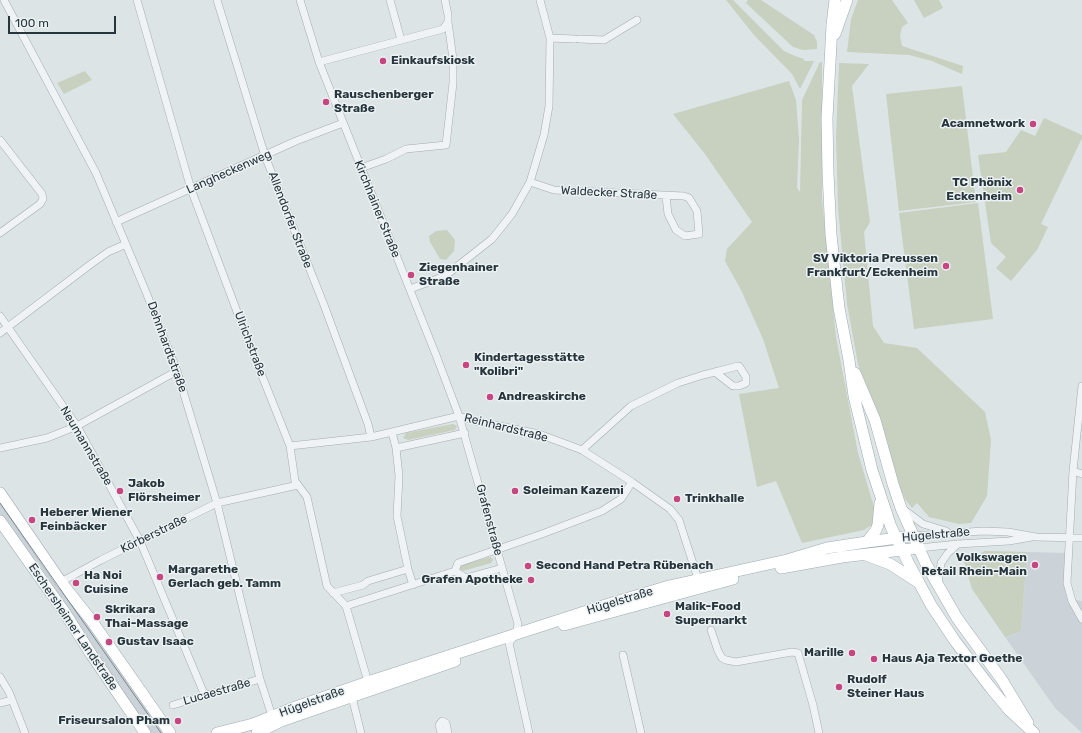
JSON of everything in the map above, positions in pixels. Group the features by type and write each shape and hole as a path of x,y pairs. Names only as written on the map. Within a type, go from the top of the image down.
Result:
{"main road":[{"path":"835,0 833,11 827,118 829,205 838,300 854,396 869,457 881,498 896,538 920,584 944,624 966,656 1010,710 1033,733"},
{"path":"832,44 847,0"},
{"path":"849,360 875,420 893,484 919,548 938,586 967,633 1002,680 1033,733"},
{"name":"Eschersheimer Landstraße","path":"0,493 61,582 91,620 167,731"},
{"path":"867,542 878,525 881,498"},
{"name":"Eschersheimer Landstraße","path":"0,521 65,613 145,733"},
{"name":"Hügelstraße","path":"217,733 255,729 281,721 351,693 368,682 612,602 698,579 786,560 827,548 914,536"},
{"name":"Hügelstraße","path":"255,729 272,716 351,693 508,643 521,631 678,594 774,569 865,554 919,548"},
{"path":"865,554 890,564 920,584"},
{"path":"678,594 693,585 698,579"},
{"path":"233,733 255,729"}],"street":[{"name":"Dehnhardtstraße","path":"4,0 96,173 177,371 218,503 260,679 272,716"},
{"name":"Ulrichstraße","path":"137,0 190,189 198,205 245,333 290,446 295,481 307,497 327,586 346,606 368,682"},
{"name":"Allendorfer Straße","path":"218,0 265,156 324,304 368,424 371,437"},
{"name":"Kirchhainer Straße","path":"300,0 318,62 410,289 459,416"},
{"path":"390,0 401,40"},
{"path":"361,168 386,159 406,149 446,145 453,83 453,59 445,0"},
{"path":"410,289 446,276 492,239 512,214 530,182 544,135 549,106 550,38 540,0"},
{"path":"550,38 604,40 637,20"},
{"path":"318,62 443,29 448,22"},
{"name":"Langheckenweg","path":"116,222 296,141 342,122"},
{"path":"0,141 42,194 43,199 40,204 0,233"},
{"name":"Waldecker Straße","path":"530,182 554,190 684,196 689,198 696,211 699,234 685,236 676,230 668,214 666,196"},
{"path":"0,334 91,264 108,252 126,244"},
{"name":"Neumannstraße","path":"0,316 77,426 140,541 205,696"},
{"path":"0,448 47,438 77,426 177,371"},
{"path":"582,450 631,406 678,383 715,372"},
{"path":"1082,386 1073,471 1067,583 1072,601 1082,619"},
{"name":"Reinhardstraße","path":"290,446 320,444 371,437 459,416 475,421 539,434 582,450 632,482 670,509 678,517 698,579"},
{"name":"Grafenstraße","path":"459,416 521,631"},
{"path":"392,432 400,476 398,516 408,569 413,585"},
{"name":"Reinhardstraße","path":"396,448 465,433"},
{"path":"1073,471 1082,474"},
{"path":"455,571 458,563 572,524 602,512 621,499 632,482"},
{"name":"Körberstraße","path":"61,582 218,503 298,485"},
{"path":"902,508 923,524 952,533"},
{"name":"Hügelstraße","path":"914,536 983,531 1008,532 1036,536 1082,538"},
{"name":"Hügelstraße","path":"919,548 1009,541 1036,536"},
{"path":"938,586 941,563 948,553 958,544"},
{"path":"455,571 466,578 502,568"},
{"path":"333,593 363,585 368,581 408,569"},
{"path":"346,606 455,571"},
{"path":"711,630 718,651 722,658 726,660 736,662 792,652 798,653 813,704 819,733"},
{"path":"508,643 529,733"},
{"path":"623,655 641,733"},
{"path":"0,677 9,692 25,733"},
{"name":"Lucaestraße","path":"173,705 260,679"},
{"path":"351,693 361,733"},
{"path":"0,703 12,700"},
{"path":"441,733 439,725 442,721 446,723 448,733"}],"shaded area":[{"path":"0,501 163,732 162,733 149,733 86,638 87,637 0,517"},
{"path":"1027,552 1068,553 1068,599 1082,601 1082,733 1055,708 1005,637 1021,631"}],"green space":[{"path":"726,0 733,0 784,51 804,59 804,61 814,61 800,89 792,74 754,35"},
{"path":"748,0 761,0 814,35 817,42 817,49 803,50 793,47 746,3"},
{"path":"858,0 892,0 908,23 902,27 900,36 902,46 963,66 962,74 932,61 909,55 847,52 851,19"},
{"path":"914,0 939,0 943,8 924,18"},
{"path":"820,62 822,62 822,199 836,337 858,453 874,507 875,518 874,525 864,530 802,543 776,481 757,487 739,394 779,388 763,339 742,292 725,261 727,249 752,222 705,154 673,114 789,81 796,100 799,139 797,188 800,192 802,100"},
{"path":"839,63 869,64 852,86 870,222 864,232 873,326 884,343 917,348 985,412 991,440 987,496 971,523 959,524 929,517 917,503 912,508 905,499 899,485 882,424 865,388 858,364 847,304 838,208 836,137"},
{"path":"85,71 92,80 64,94 57,83"},
{"path":"962,86 976,202 899,211 886,94"},
{"name":"TC Phönix Eckenheim","path":"1044,118 1082,135 1082,138 1041,224 1048,227 1037,250 1011,281 996,268 1006,257 991,243 978,155 1006,152 1021,130 1035,136"},
{"name":"SV Viktoria Preussen Frankfurt/Eckenheim","path":"978,203 993,319 914,329 899,213"},
{"path":"447,230 455,240 454,251 446,260 440,259 430,242 429,236 436,231"},
{"path":"453,424 457,426 455,430 408,440 403,438 406,433"},
{"path":"985,551 1027,552 1021,631 1005,637 972,589 964,561"},
{"path":"490,557 493,559 491,563 463,571 459,569 461,565"}],"tram line":[{"path":"0,503 161,733"}],"place":[{"name":"Einkaufskiosk","path":"383,61"},
{"name":"Rauschenberger Straße","path":"326,102"},
{"name":"Acamnetwork","path":"1033,124"},
{"name":"TC Phönix Eckenheim","path":"1020,190"},
{"name":"SV Viktoria Preussen Frankfurt/Eckenheim","path":"946,266"},
{"name":"Ziegenhainer Straße","path":"411,275"},
{"name":"Kindertagesstätte \"Kolibri\"","path":"466,365"},
{"name":"Andreaskirche","path":"490,397"},
{"name":"Jakob Flörsheimer","path":"120,491"},
{"name":"Soleiman Kazemi","path":"515,491"},
{"name":"Trinkhalle","path":"677,499"},
{"name":"Heberer Wiener Feinbäcker","path":"32,520"},
{"name":"Volkswagen Retail Rhein-Main","path":"1035,565"},
{"name":"Second Hand Petra Rübenach","path":"528,566"},
{"name":"Margarethe Gerlach geb. Tamm","path":"160,577"},
{"name":"Grafen Apotheke","path":"531,580"},
{"name":"Ha Noi Cuisine","path":"76,583"},
{"name":"Malik-Food Supermarkt","path":"667,614"},
{"name":"Skrikara Thai-Massage","path":"97,617"},
{"name":"Gustav Isaac","path":"109,642"},
{"name":"Marille","path":"852,653"},
{"name":"Haus Aja Textor Goethe","path":"874,659"},
{"name":"Rudolf Steiner Haus","path":"839,687"},
{"name":"Friseursalon Pham","path":"178,721"}]}
